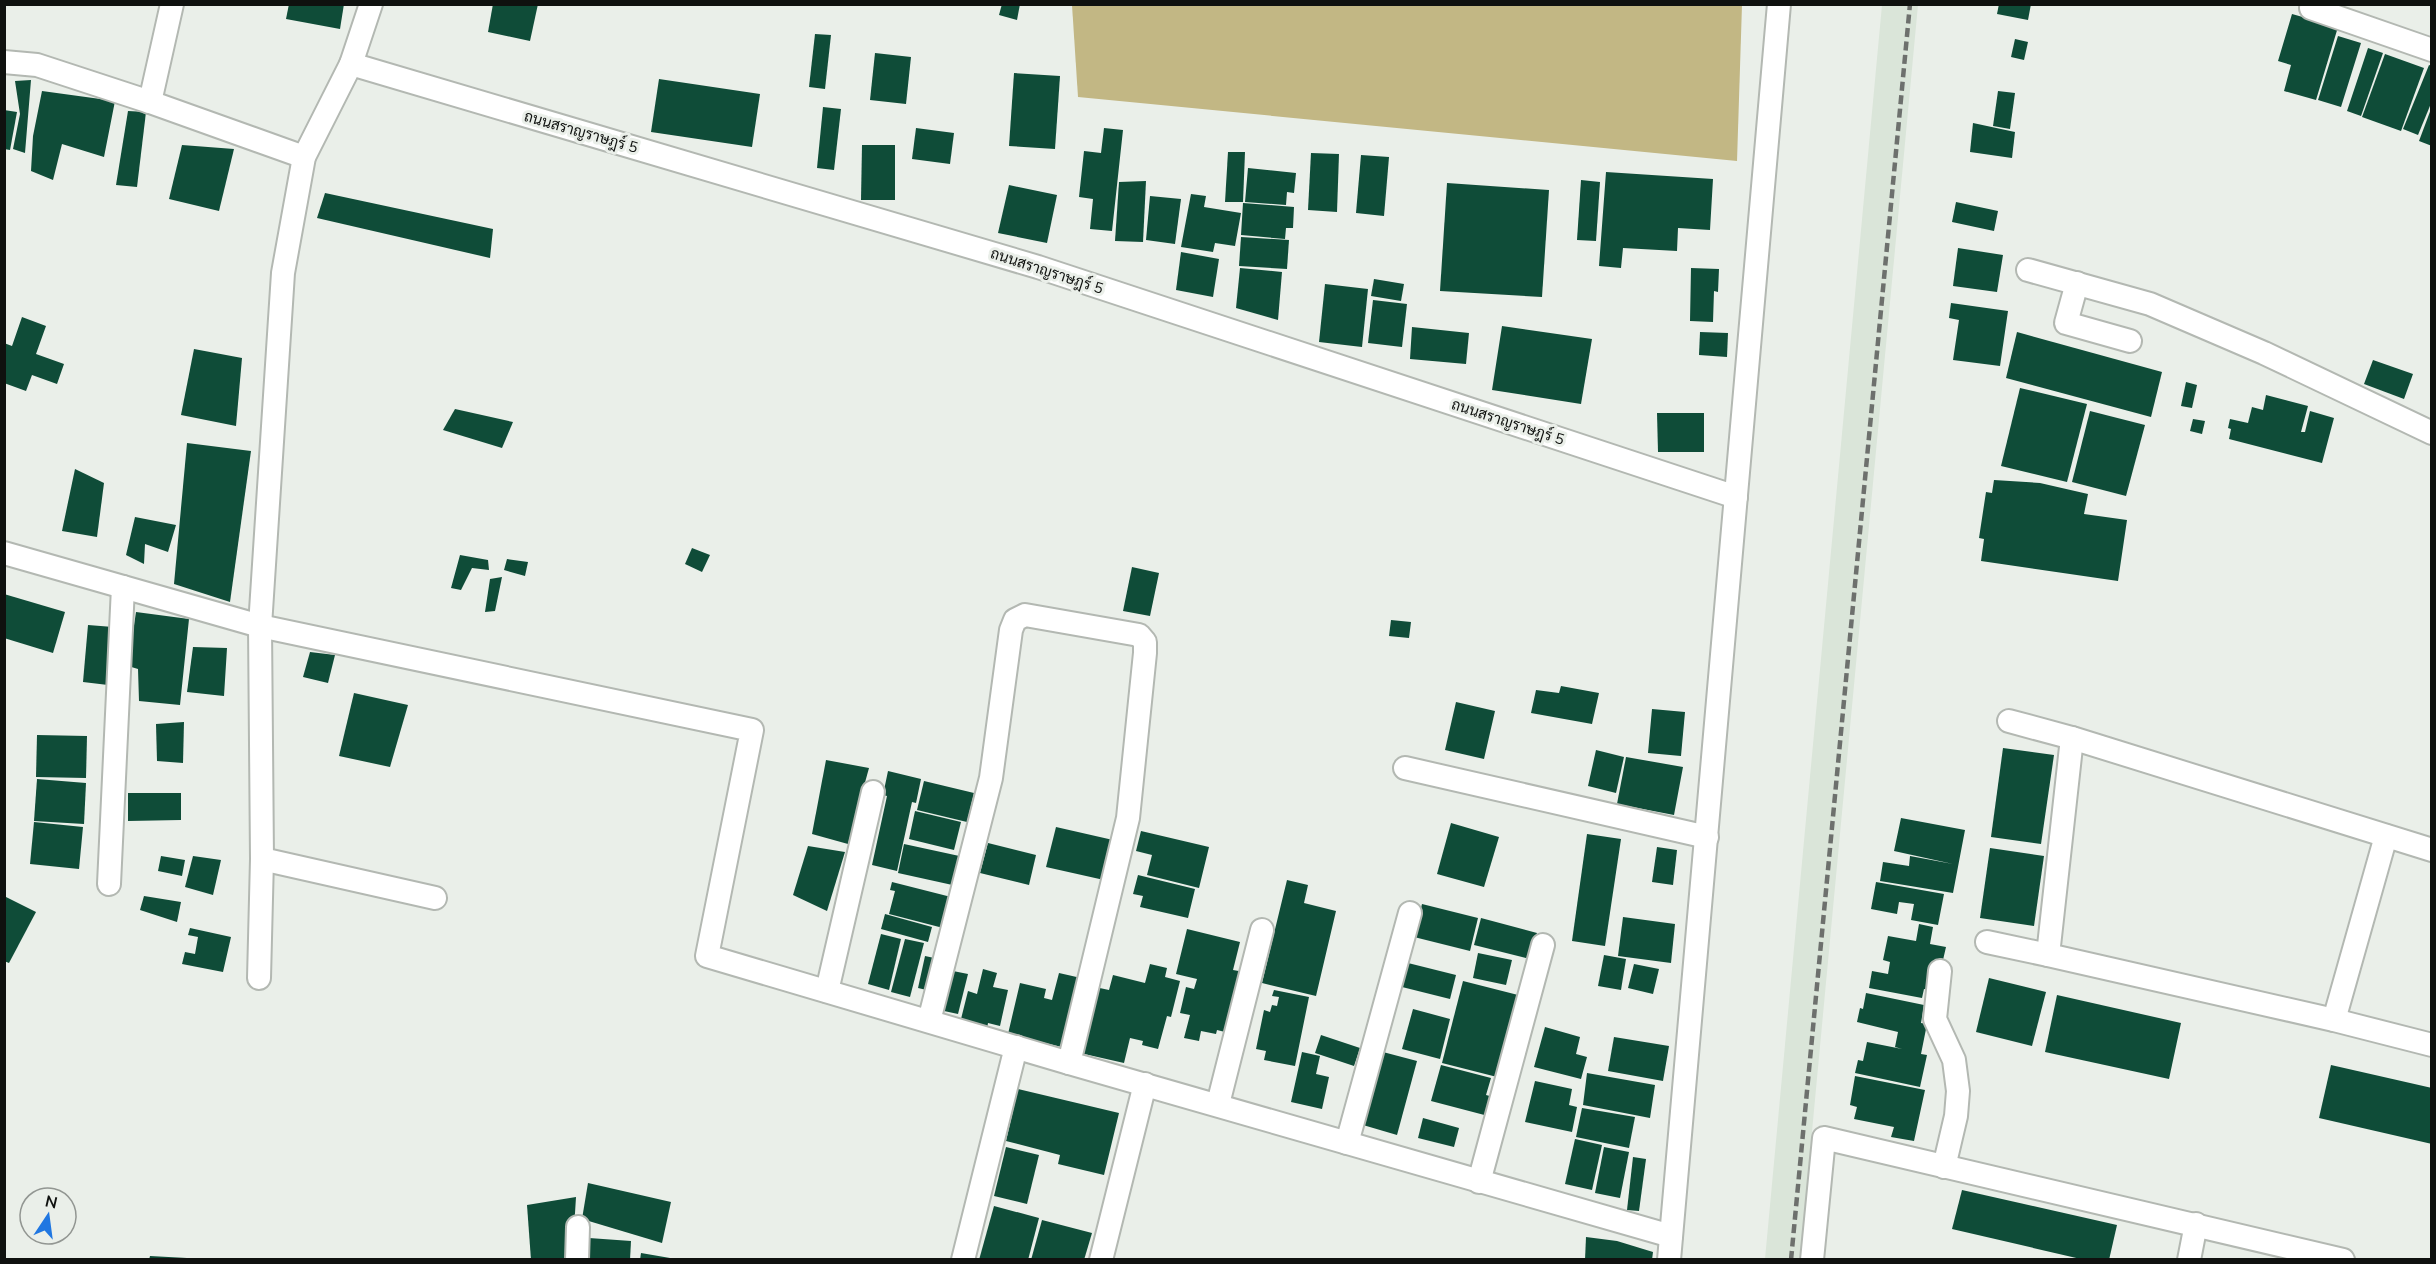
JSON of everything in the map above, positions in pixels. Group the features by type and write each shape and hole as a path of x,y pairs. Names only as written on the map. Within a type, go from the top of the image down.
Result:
{"street":[{"path":"150,102 171,4"},
{"path":"259,978 262,859 260,626 284,273 304,157 351,64 371,4"},
{"path":"1669,1260 1779,4"},
{"path":"2312,8 2432,50"},
{"path":"4,62 37,65 150,102 304,157"},
{"name":"ถนนสราญราษฎร์ 5","path":"351,64 1038,267 1736,497"},
{"path":"2028,270 2150,304 2264,353 2432,433"},
{"path":"2077,283 2058,321 2130,341"},
{"path":"4,553 260,626 752,730 707,956 1671,1236"},
{"path":"110,884 123,587"},
{"path":"929,1021 991,778 1011,630 1015,621 1025,615 1138,635 1145,642 1145,653 1128,818 1069,1063"},
{"path":"2009,720 2432,850"},
{"path":"2048,955 2072,738"},
{"path":"1405,768 1707,837"},
{"path":"827,991 873,792"},
{"path":"2334,1020 2386,836"},
{"path":"262,859 435,898"},
{"path":"1347,1143 1410,913"},
{"path":"1218,1104 1262,930"},
{"path":"1988,942 2334,1020 2432,1045"},
{"path":"1479,1182 1543,945"},
{"path":"1940,971 1935,1019 1954,1060 1958,1091 1956,1116 1944,1167"},
{"path":"963,1260 1016,1047"},
{"path":"1101,1260 1145,1084"},
{"path":"1812,1260 1824,1138 2343,1260"},
{"path":"2189,1260 2196,1224"},
{"path":"577,1260 578,1227"}],"shaded area":[{"path":"1072,5 1742,5 1737,161 1078,97"},
{"path":"1882,5 1918,5 1800,1259 1765,1259"}],"building":[{"path":"289,4 344,4 340,29 286,19"},
{"path":"493,4 538,4 530,41 488,32"},
{"path":"1002,4 1020,4 1017,20 999,15"},
{"path":"1999,4 2031,4 2028,20 1997,14"},
{"path":"2292,14 2338,27 2316,100 2284,91 2291,65 2278,61"},
{"path":"815,34 831,35 825,89 809,87"},
{"path":"2338,36 2361,43 2341,107 2318,100"},
{"path":"2015,39 2028,42 2024,60 2011,57"},
{"path":"2368,48 2383,53 2361,116 2347,111"},
{"path":"875,53 911,57 906,104 870,100"},
{"path":"2385,54 2424,68 2401,131 2362,117"},
{"path":"2429,65 2432,66 2432,101 2418,135 2403,129"},
{"path":"1014,73 1060,76 1055,149 1009,146"},
{"path":"659,79 760,94 752,147 651,132"},
{"path":"31,80 25,153 13,149 20,114 15,81"},
{"path":"42,91 115,101 104,157 62,144 53,180 31,171 33,136"},
{"path":"1998,91 2015,93 2010,129 1993,126"},
{"path":"823,107 841,109 834,170 817,168"},
{"path":"2432,109 2432,146 2419,141"},
{"path":"4,110 17,112 10,150 4,149"},
{"path":"128,111 146,112 137,187 116,185"},
{"path":"1973,123 2015,132 2012,158 1970,152"},
{"path":"916,128 954,133 950,164 912,159"},
{"path":"1104,128 1123,130 1112,231 1090,229 1093,199 1079,197 1084,151 1101,153"},
{"path":"182,145 234,149 219,211 169,199"},
{"path":"862,145 895,145 895,200 861,200"},
{"path":"1228,152 1245,152 1243,202 1225,202"},
{"path":"1311,153 1339,154 1337,212 1308,210"},
{"path":"1361,155 1389,157 1384,216 1356,213"},
{"path":"1248,168 1296,173 1294,193 1287,192 1286,205 1245,202"},
{"path":"1606,172 1713,179 1710,230 1678,228 1677,251 1623,248 1621,268 1599,266"},
{"path":"1581,180 1600,182 1596,241 1577,240"},
{"path":"1146,181 1143,242 1115,241 1119,182"},
{"path":"1447,183 1549,190 1542,297 1440,291"},
{"path":"1009,185 1057,195 1047,243 998,233"},
{"path":"325,193 493,229 490,258 317,218"},
{"path":"1191,194 1206,196 1204,207 1241,213 1235,246 1215,243 1213,252 1181,247"},
{"path":"1150,196 1181,199 1175,244 1146,240"},
{"path":"1956,202 1998,211 1994,231 1952,222"},
{"path":"1243,203 1294,207 1293,228 1286,228 1285,239 1241,235"},
{"path":"1241,237 1289,240 1287,269 1239,266"},
{"path":"1958,248 2003,255 1997,292 1953,286"},
{"path":"1181,252 1219,259 1213,297 1176,290"},
{"path":"1240,268 1282,272 1278,320 1236,308"},
{"path":"1691,268 1719,269 1718,292 1714,291 1713,322 1690,321"},
{"path":"1374,279 1404,284 1401,301 1371,296"},
{"path":"1325,284 1368,289 1362,347 1319,342"},
{"path":"1373,300 1407,304 1402,347 1368,343"},
{"path":"1951,303 2008,311 2000,366 1953,360 1959,320 1949,318"},
{"path":"22,317 46,326 36,354 64,364 57,384 32,375 26,391 4,383 4,343 12,346"},
{"path":"1502,326 1592,339 1581,404 1492,390"},
{"path":"1412,327 1469,333 1466,364 1410,359"},
{"path":"1700,332 1728,333 1727,357 1699,355"},
{"path":"2017,332 2162,372 2151,417 2006,378"},
{"path":"194,349 242,358 236,426 181,415"},
{"path":"2373,360 2413,374 2404,399 2364,384"},
{"path":"2186,382 2197,385 2192,408 2181,406"},
{"path":"2020,388 2087,404 2067,482 2001,466"},
{"path":"2266,395 2308,406 2301,432 2305,432 2310,411 2334,418 2322,463 2229,439 2230,419 2248,423 2252,407 2263,410"},
{"path":"455,409 513,422 502,448 443,430"},
{"path":"2090,411 2145,425 2126,496 2072,482"},
{"path":"1657,413 1704,413 1704,452 1658,452"},
{"path":"2193,419 2205,421 2202,434 2190,431"},
{"path":"187,443 251,451 230,602 174,584"},
{"path":"75,469 104,483 97,537 62,531"},
{"path":"1994,480 2040,483 2088,494 2084,514 2127,520 2118,581 1981,561 1984,539 1979,538 1986,492 1992,493"},
{"path":"135,517 176,525 168,552 145,544 144,564 126,555"},
{"path":"692,548 710,555 702,572 685,564"},
{"path":"460,555 488,560 489,570 472,568 461,590 451,588"},
{"path":"507,559 528,562 525,576 504,570"},
{"path":"1132,567 1159,573 1150,616 1123,611"},
{"path":"502,577 495,611 485,612 490,579"},
{"path":"4,594 65,612 53,653 4,638"},
{"path":"136,612 189,619 180,705 139,701 138,669 128,666"},
{"path":"1391,620 1411,622 1409,638 1389,636"},
{"path":"88,625 113,627 108,685 83,682"},
{"path":"193,647 227,648 224,696 187,692"},
{"path":"310,652 335,655 328,683 303,677"},
{"path":"1561,686 1599,693 1592,724 1531,713 1536,690 1559,693"},
{"path":"354,693 408,705 390,767 339,756"},
{"path":"1456,702 1495,711 1484,759 1445,750"},
{"path":"1652,709 1685,712 1681,756 1648,753"},
{"path":"184,722 183,763 157,761 156,724"},
{"path":"37,735 87,736 86,778 36,777"},
{"path":"2003,748 2054,755 2041,844 1991,837"},
{"path":"1596,750 1624,757 1616,793 1588,786"},
{"path":"1626,757 1683,767 1674,815 1617,804"},
{"path":"826,760 869,768 848,844 812,834"},
{"path":"888,771 921,779 916,803 912,802 897,871 872,865 887,796 883,795"},
{"path":"37,779 86,783 84,824 34,821"},
{"path":"924,781 974,793 967,822 917,810"},
{"path":"128,793 181,793 181,820 128,821"},
{"path":"915,811 961,822 954,850 909,839"},
{"path":"1901,818 1965,830 1953,893 1880,881 1883,862 1909,866 1910,856 1953,864 1894,851"},
{"path":"34,822 83,827 79,869 30,864"},
{"path":"1451,823 1499,837 1484,887 1437,874"},
{"path":"1056,827 1113,840 1104,880 1046,867"},
{"path":"1141,831 1209,847 1199,888 1147,875 1152,855 1136,851"},
{"path":"1587,834 1621,839 1605,946 1572,941"},
{"path":"988,843 1036,855 1029,885 980,873"},
{"path":"904,844 964,857 957,886 898,873"},
{"path":"808,846 845,852 827,911 793,895"},
{"path":"1657,847 1677,850 1673,885 1652,882"},
{"path":"1990,848 2044,856 2034,926 1980,918"},
{"path":"161,856 185,860 182,876 158,871"},
{"path":"193,856 221,860 213,895 185,887"},
{"path":"1138,875 1195,889 1188,918 1140,907 1143,896 1133,894"},
{"path":"1287,880 1308,885 1304,903 1336,911 1316,996 1262,983"},
{"path":"892,882 955,898 947,929 889,914 895,891 890,890"},
{"path":"1876,882 1944,894 1938,925 1911,920 1914,904 1899,902 1897,914 1871,909"},
{"path":"4,896 36,912 9,963 4,961"},
{"path":"144,896 181,902 177,922 140,910"},
{"path":"1422,904 1478,918 1470,951 1414,937"},
{"path":"885,914 932,927 928,942 881,929"},
{"path":"1623,917 1675,924 1671,963 1618,956"},
{"path":"1481,918 1537,933 1530,959 1474,945"},
{"path":"1919,924 1933,927 1930,944 1946,947 1943,960 1935,959 1929,990 1924,989 1922,998 1869,988 1872,971 1888,974 1890,962 1883,960 1888,936 1916,941"},
{"path":"190,928 231,937 223,972 182,964 185,952 195,954 198,937 188,935"},
{"path":"1187,929 1240,942 1233,970 1244,972 1240,990 1235,989 1225,1032 1217,1030 1216,1034 1201,1031 1199,1041 1184,1038 1190,1015 1180,1013 1186,987 1194,989 1197,979 1176,974"},
{"path":"881,934 901,939 889,990 868,984"},
{"path":"905,939 924,943 910,997 891,992"},
{"path":"1478,953 1512,960 1506,985 1473,978"},
{"path":"1604,955 1626,959 1621,990 1598,986"},
{"path":"925,956 939,959 931,991 918,988"},
{"path":"1404,962 1456,975 1450,999 1398,986"},
{"path":"1150,964 1167,968 1165,977 1180,981 1171,1017 1167,1016 1158,1049 1142,1045 1143,1041 1130,1038 1124,1063 1080,1053 1095,987 1109,990 1113,975 1145,983"},
{"path":"1634,964 1659,969 1653,994 1628,988"},
{"path":"983,969 997,973 993,987 1008,990 1000,1026 988,1023 987,1029 960,1023 968,991 977,994"},
{"path":"953,971 968,974 958,1014 944,1011"},
{"path":"1059,973 1081,978 1070,1049 1008,1034 1020,983 1046,989 1044,998 1052,1000"},
{"path":"1989,978 2046,992 2032,1046 1976,1032"},
{"path":"1463,981 1522,996 1501,1078 1442,1063"},
{"path":"1274,990 1309,997 1295,1066 1264,1060 1266,1051 1256,1049 1264,1010 1270,1012 1272,1005 1277,1006 1279,997 1272,996"},
{"path":"1866,993 1924,1005 1921,1023 1927,1024 1921,1054 1927,1055 1920,1087 1855,1073 1858,1060 1863,1061 1867,1042 1902,1049 1895,1047 1898,1032 1857,1022 1860,1008 1863,1009"},
{"path":"2057,995 2181,1023 2169,1079 2045,1052"},
{"path":"1413,1009 1450,1019 1440,1059 1402,1049"},
{"path":"1545,1027 1580,1037 1576,1054 1587,1057 1581,1079 1534,1067"},
{"path":"1321,1035 1360,1048 1354,1066 1315,1053"},
{"path":"1614,1037 1669,1046 1663,1081 1608,1071"},
{"path":"1302,1052 1320,1056 1316,1074 1329,1077 1322,1109 1291,1102"},
{"path":"1383,1052 1417,1061 1397,1135 1363,1125"},
{"path":"1441,1065 1491,1078 1486,1095 1497,1098 1492,1117 1431,1101"},
{"path":"2331,1065 2432,1088 2432,1144 2319,1118"},
{"path":"1587,1073 1655,1085 1650,1118 1583,1105"},
{"path":"1855,1076 1925,1090 1914,1141 1891,1137 1894,1127 1854,1119 1857,1107 1850,1105"},
{"path":"1535,1081 1572,1089 1569,1105 1577,1107 1572,1132 1525,1122"},
{"path":"1018,1089 1119,1113 1104,1175 1058,1164 1060,1155 1006,1141"},
{"path":"1582,1108 1635,1117 1629,1148 1576,1137"},
{"path":"1423,1118 1459,1128 1454,1147 1418,1138"},
{"path":"1575,1139 1602,1145 1592,1190 1565,1184"},
{"path":"1006,1147 1039,1155 1027,1204 994,1196"},
{"path":"1604,1147 1629,1152 1620,1198 1595,1193"},
{"path":"1633,1157 1646,1159 1639,1211 1627,1210"},
{"path":"588,1183 671,1202 662,1243 582,1219"},
{"path":"1962,1190 2117,1225 2109,1260 2085,1260 1952,1229"},
{"path":"576,1197 572,1260 531,1260 527,1205"},
{"path":"994,1206 1039,1218 1028,1260 979,1260"},
{"path":"1042,1220 1092,1233 1084,1260 1031,1260"},
{"path":"1586,1237 1617,1241 1653,1252 1652,1260 1585,1260"},
{"path":"589,1238 631,1241 630,1260 588,1260"},
{"path":"641,1253 670,1258 670,1260 640,1260"},
{"path":"150,1256 187,1258 187,1260 149,1260"}],"railway":[{"path":"1791,1260 1910,4"}]}
